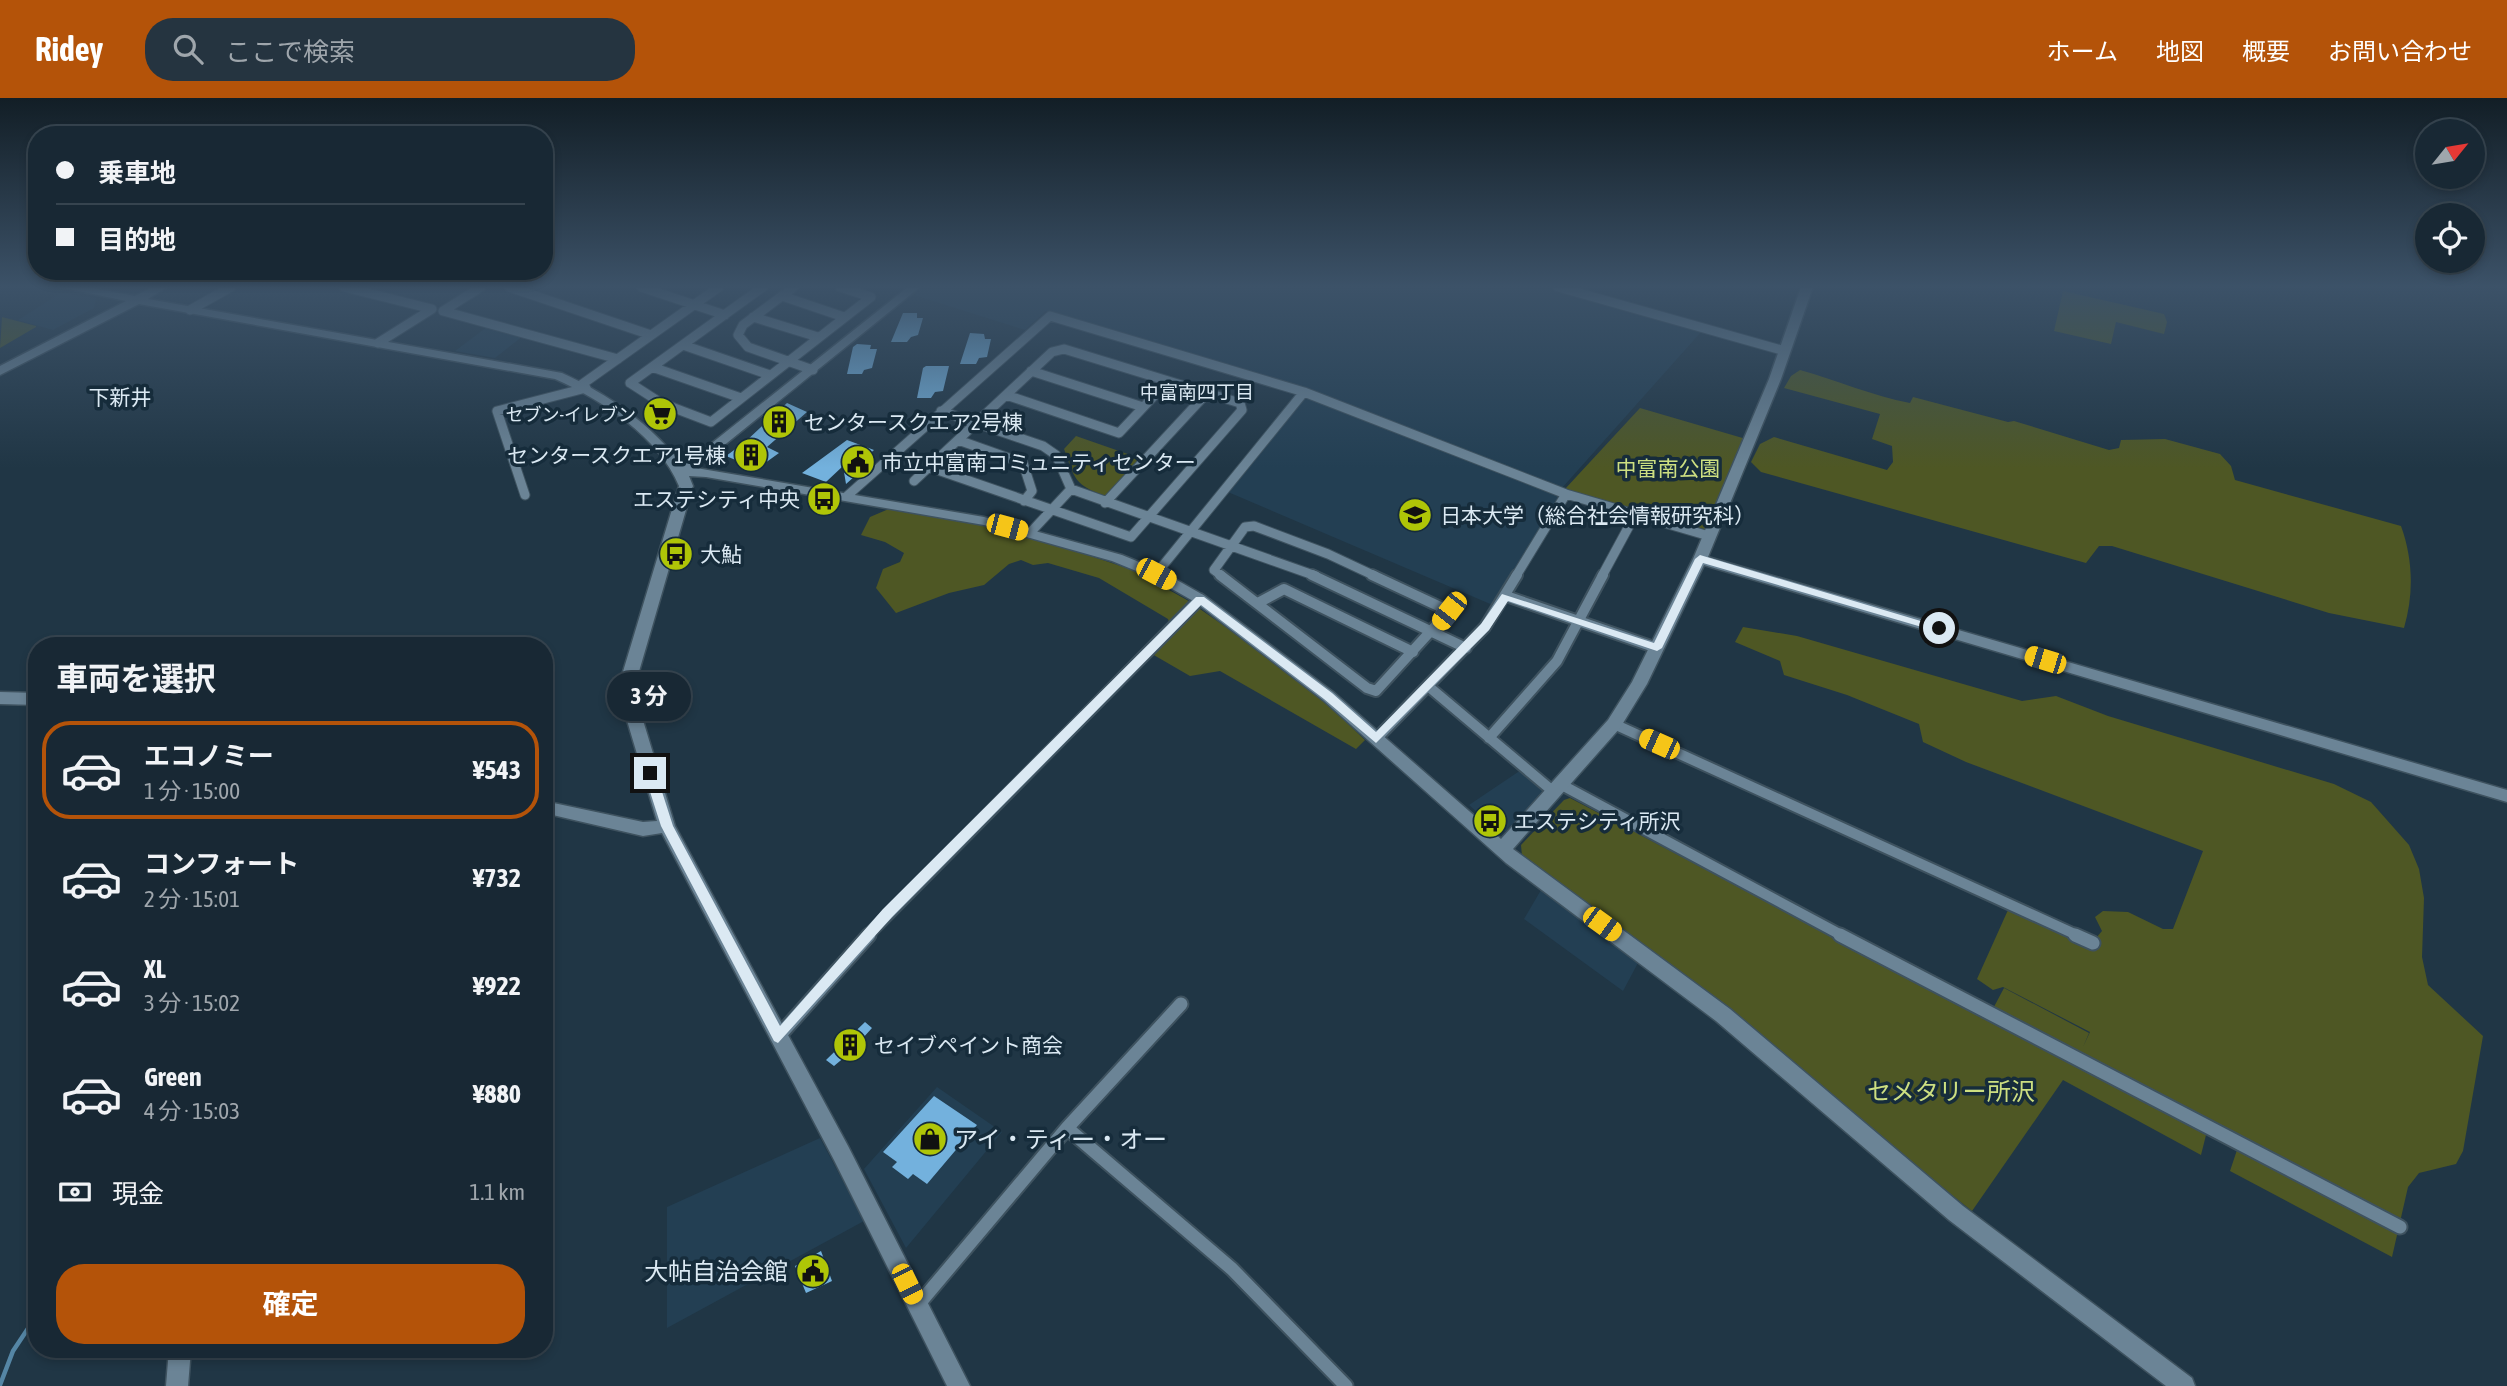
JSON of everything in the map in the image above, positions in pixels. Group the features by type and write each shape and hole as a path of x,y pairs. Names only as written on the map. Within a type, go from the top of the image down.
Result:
{"street":[{"path":"0,363 33,347"},
{"path":"0,371 44,347"},
{"path":"407,347 540,371 583,386 607,401 673,459 683,472 686,486 684,497 635,655 629,689 637,730 667,826 841,1153 959,1386"},
{"path":"575,347 618,359"},
{"path":"525,495 498,411 583,386 635,347"},
{"path":"680,347 630,383 661,403 711,422 805,347"},
{"path":"689,347 770,375"},
{"path":"752,347 813,370"},
{"path":"683,472 840,347"},
{"path":"847,496 1014,347"},
{"path":"1154,347 1304,392 1566,494 1709,536"},
{"path":"1771,347 1785,351"},
{"path":"1502,849 1614,724 1639,684 1700,559 1786,347"},
{"path":"914,481 1052,352 1064,349 1240,403 1242,410 1131,537 929,467"},
{"path":"652,367 741,398"},
{"path":"1031,371 1143,407"},
{"path":"1006,395 1119,433 1168,381"},
{"path":"1156,574 1304,392"},
{"path":"1105,503 1207,393"},
{"path":"940,411 1049,449 1056,455 1071,489 1307,572 1466,648"},
{"path":"958,440 1023,463 1032,491 1024,501"},
{"path":"683,472 706,473 939,511 1030,533 1117,558 1156,574 1200,599 1321,690 1502,849 1723,1015 1956,1213 2184,1386"},
{"path":"1030,533 1071,489"},
{"path":"1376,739 1485,627 1566,494"},
{"path":"1489,738 1557,661 1635,515"},
{"path":"1254,526 1328,554 1449,611 1376,691 1367,688 1258,603 1214,570 1245,527 1254,526"},
{"path":"1700,559 2507,796"},
{"path":"1258,603 1284,589 1413,652"},
{"path":"1506,596 1657,648"},
{"path":"778,1037 888,913 1200,599"},
{"path":"1428,686 1489,738 1558,789 2400,1227"},
{"path":"0,698 28,699"},
{"path":"1614,724 2093,943"},
{"path":"553,809 643,829 667,826"},
{"path":"918,1305 1067,1128 1181,1004"},
{"path":"1067,1128 1232,1269 1346,1386"},
{"path":"177,1386 179,1358"}],"shaded area":[{"path":"460,347 509,347 495,358 455,351"},
{"path":"1166,347 1688,347 1562,488 1308,390"},
{"name":"日本大学（総合社会情報研究科）","path":"1305,397 1558,493 1559,496 1495,606 1228,492"},
{"path":"1521,770 1543,788 1544,792 1506,831 1500,832 1469,805"},
{"path":"1541,890 1639,961 1623,991 1524,919"},
{"path":"937,1087 1002,1132 906,1248 864,1169"},
{"path":"820,1138 864,1221 667,1328 667,1207"}],"green space":[{"path":"1800,370 1896,400 1910,403 1913,397 2008,422 2014,421 2109,450 2119,448 2121,440 2165,439 2220,454 2231,466 2235,480 2401,526 2411,577 2404,628 2329,613 2112,546 2099,546 2086,563 1761,472 1751,462 1760,444 1774,437 1887,470 1893,462 1892,446 1872,439 1880,414 1784,388 1791,376"},
{"name":"中富南公園","path":"1640,408 1746,439 1707,530 1565,489"},
{"path":"1076,436 1142,459 1106,496 1087,488 1074,474 1064,449"},
{"path":"891,508 930,512 1039,539 1133,570 1187,600 1236,634 1323,700 1365,740 1356,749 1220,671 1190,676 1152,654 1173,633 1168,619 1099,578 1048,563 1033,565 1021,560 1009,564 984,585 949,593 896,613 876,588 883,569 900,562 904,553 885,542 861,535 870,517"},
{"name":"セメタリー所沢","path":"1743,627 1797,636 2022,701 2056,696 2108,716 2334,784 2371,802 2409,845 2419,869 2424,898 2422,957 2428,985 2483,1036 2463,1151 2456,1164 2419,1173 2408,1187 2392,1257 2230,1171 2238,1147 2207,1131 2201,1155 2063,1080 1972,1211 1522,856 1521,845 1564,800 1570,798 1988,1018 2004,988 2089,1033 2083,1047 2090,1032 2003,987 1993,990 1977,979 2008,910 2090,945 2102,931 2095,917 2103,911 2128,912 2163,929 2173,929 2203,851 1966,762 1923,742 1919,724 1847,695 1784,675 1780,661 1735,642"}],"building":[{"path":"853,347 877,349 872,368 864,370 862,374 847,374"},
{"path":"965,347 989,347 987,357 979,358 976,364 960,364"},
{"path":"949,366 943,391 935,392 931,398 917,398 923,368"},
{"path":"787,403 807,412 767,447 779,453 757,469 726,456 745,442"},
{"path":"847,440 874,450 864,459 872,461 846,484 843,466 826,482 802,473"},
{"name":"セイブペイント商会","path":"865,1022 872,1028 862,1039 864,1041 834,1066 826,1060"},
{"name":"アイ・ティー・オー","path":"934,1096 977,1125 927,1184 913,1174 908,1179 892,1167 897,1162 883,1152"},
{"name":"大帖自治会館","path":"821,1251 832,1281 806,1293 795,1266"}],"waterway":[{"path":"0,1385 13,1351 28,1328"}],"place":[{"name":"セブン-イレブン","path":"660,414"},
{"name":"センタースクエア2号棟","path":"779,422"},
{"name":"センタースクエア1号棟","path":"751,455"},
{"name":"市立中富南コミュニティセンター","path":"858,462"},
{"name":"エステシティ中央","path":"824,499"},
{"name":"日本大学（総合社会情報研究科）","path":"1415,515"},
{"name":"大鮎","path":"676,554"},
{"name":"エステシティ所沢","path":"1490,821"},
{"name":"セイブペイント商会","path":"850,1045"},
{"name":"アイ・ティー・オー","path":"930,1139"},
{"name":"大帖自治会館","path":"813,1271"}],"district":[{"name":"中富南四丁目","path":"1197,392"},
{"name":"下新井","path":"120,397"}],"route":[{"path":"650,773 667,826 778,1037 888,913 1200,599 1328,696 1376,739 1466,648 1485,627 1506,596 1657,648 1700,559 1939,628"}]}
